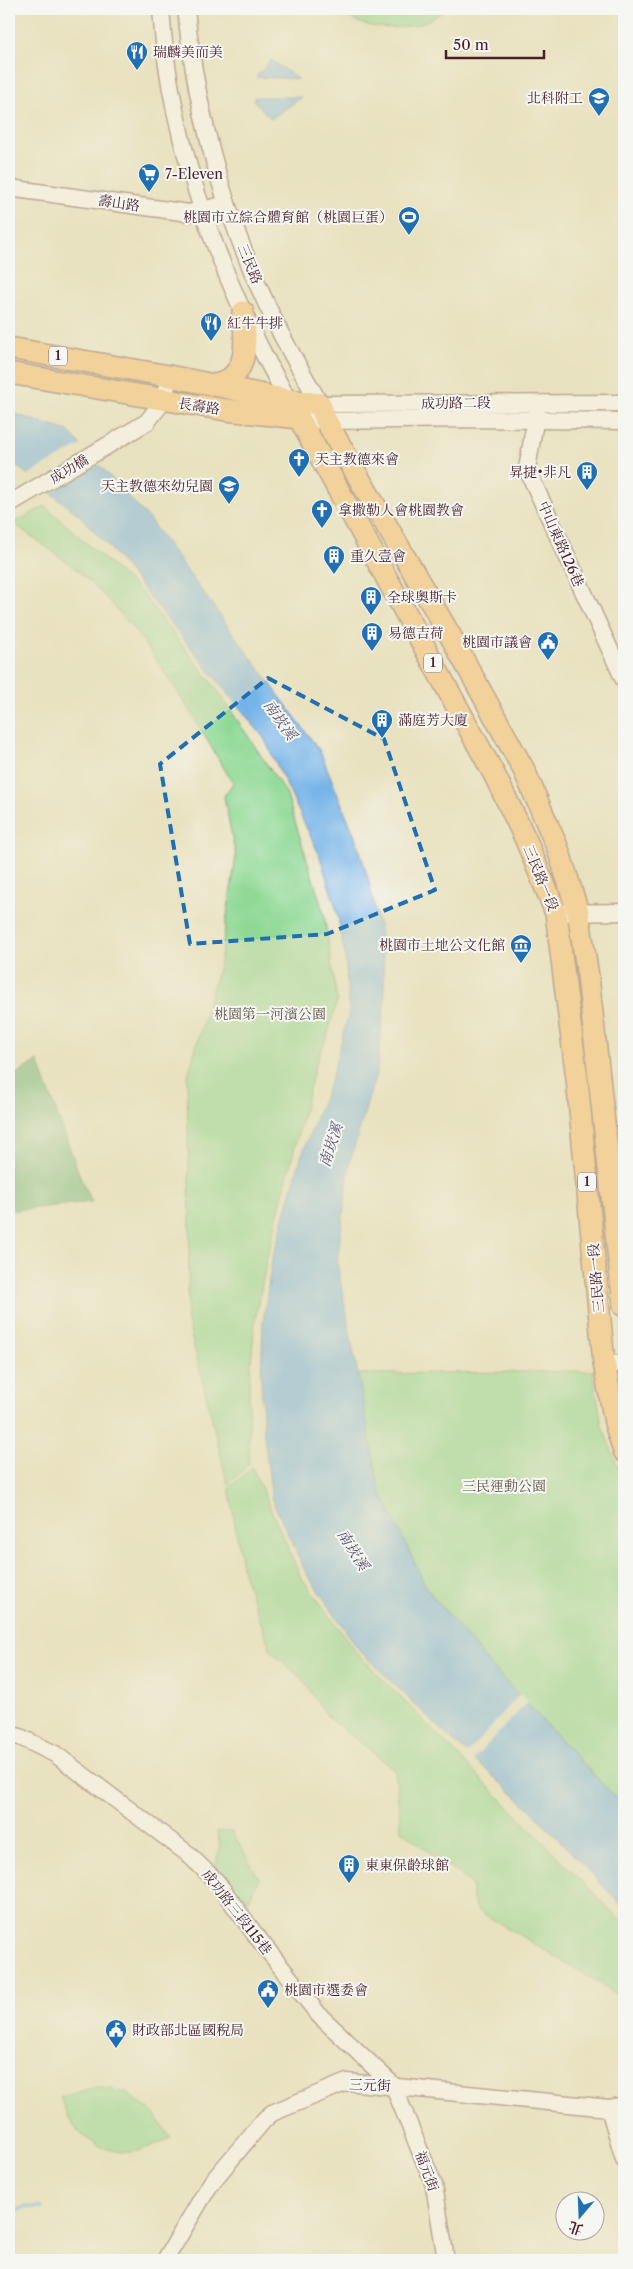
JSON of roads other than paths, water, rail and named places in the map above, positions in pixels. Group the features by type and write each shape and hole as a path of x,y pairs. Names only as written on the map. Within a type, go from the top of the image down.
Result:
{"main road":[{"path":"215,385 224,383 233,377 241,365 246,337 243,312"},
{"name":"長壽路","path":"9,348 215,385 294,409"},
{"name":"長壽路","path":"9,373 235,411 294,409"},
{"name":"成功路二段","path":"294,409 323,412"},
{"name":"三民路一段","path":"294,409 495,776 526,840 556,913 614,1364 615,1424 624,1450"},
{"name":"三民路一段","path":"323,412 524,770 543,811 578,912 590,995 624,1306"},
{"path":"425,648 451,637"}],"street":[{"name":"三民路","path":"161,9 168,68 181,132 203,211 243,312 294,409"},
{"name":"三民路","path":"186,9 198,85 228,204 254,276 276,324 323,412"},
{"name":"壽山路","path":"9,188 189,213 228,204"},
{"path":"164,400 169,376"},
{"name":"成功橋","path":"13,502 147,422 164,400"},
{"name":"成功路二段","path":"323,412 469,411 539,402 624,402"},
{"name":"中山東路126巷","path":"539,402 527,469 624,680"},
{"name":"成功路二段","path":"469,411 535,419 624,421"},
{"path":"556,913 624,912"},
{"name":"成功路三段115巷","path":"9,1734 55,1754 187,1853 217,1882 254,1933 319,2015 393,2085"},
{"name":"三元街","path":"165,2260 211,2183 272,2113 347,2082 617,2106"},
{"name":"福元街","path":"393,2085 434,2185 446,2260"},
{"path":"617,2106 624,2160"}],"water":[{"path":"271,60 298,79 256,77"},
{"path":"255,97 302,97 271,119 254,101"},
{"name":"南崁溪","path":"9,412 68,431 148,518 320,751 358,844 382,940 385,998 377,1070 350,1161 337,1263 379,1488 427,1589 488,1663 624,1807 624,1908 528,1807 443,1732 359,1650 306,1573 272,1500 264,1436 261,1382 263,1322 272,1260 301,1157 331,1079 349,1013 345,956 337,911 319,854 264,738 109,547 79,515 9,460"}],"waterway":[{"path":"9,2216 24,2207 42,2207"}],"place":[{"name":"瑞麟美而美","path":"137,71"},
{"name":"北科附工","path":"599,117"},
{"name":"7-Eleven","path":"149,193"},
{"name":"桃園市立綜合體育館（桃園巨蛋）","path":"409,236"},
{"name":"紅牛牛排","path":"211,342"},
{"name":"天主教德來會","path":"299,478"},
{"name":"昇捷•非凡","path":"587,491"},
{"name":"天主教德來幼兒園","path":"229,505"},
{"name":"拿撒勒人會桃園教會","path":"322,529"},
{"name":"重久壹會","path":"334,575"},
{"name":"全球奧斯卡","path":"371,616"},
{"name":"易德吉荷","path":"372,652"},
{"name":"桃園市議會","path":"548,661"},
{"name":"滿庭芳大廈","path":"382,739"},
{"name":"桃園市土地公文化館","path":"521,964"},
{"name":"東東保齡球館","path":"349,1884"},
{"name":"桃園市選委會","path":"268,2009"},
{"name":"財政部北區國稅局","path":"116,2049"}],"park label":[{"name":"桃園第一河濱公園","path":"270,1014"},
{"name":"三民運動公園","path":"504,1486"}]}
